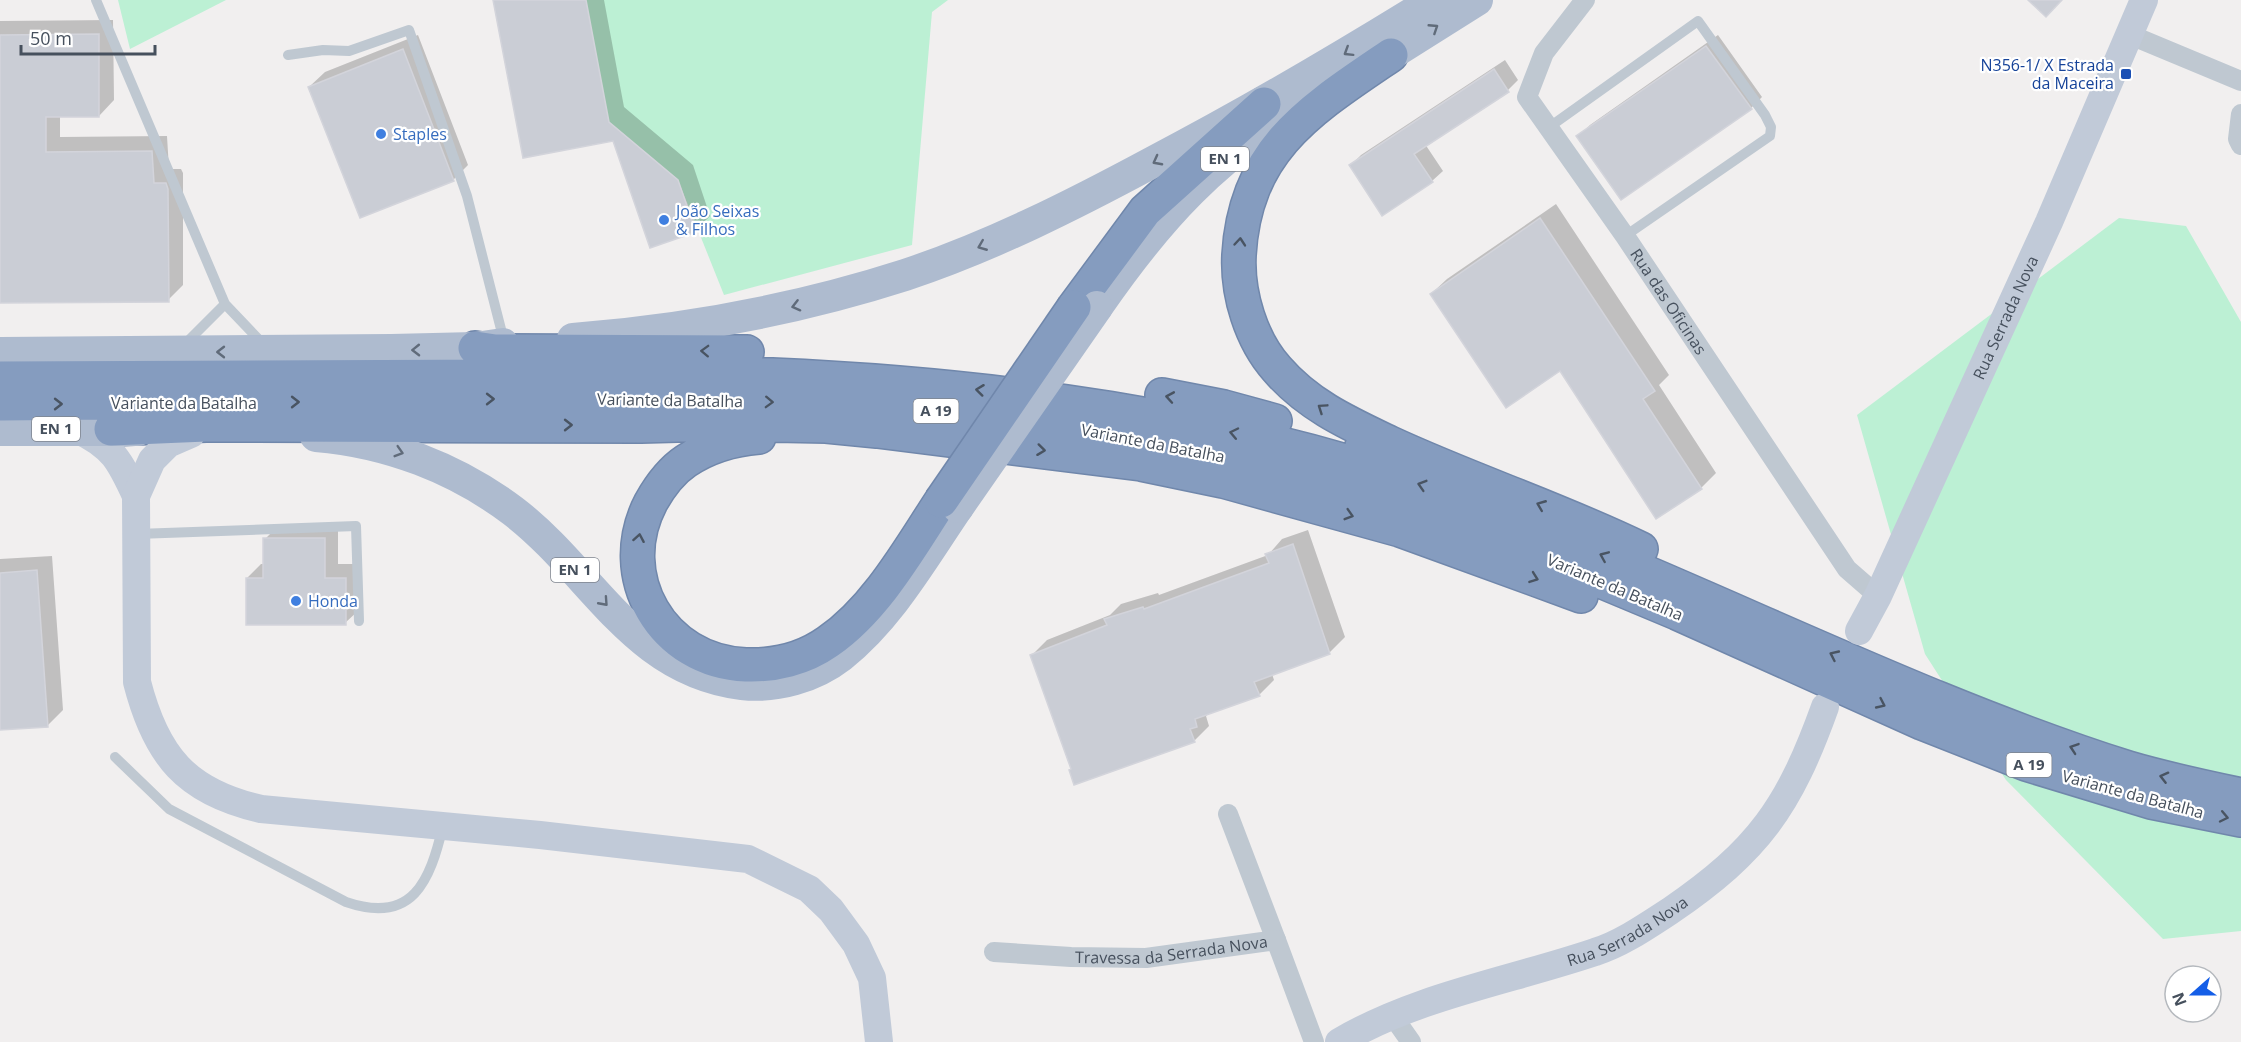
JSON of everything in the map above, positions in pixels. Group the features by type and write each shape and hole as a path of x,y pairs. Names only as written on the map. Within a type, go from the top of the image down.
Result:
{"highway":[{"path":"1391,40 1300,121 1272,154 1249,194 1240,240 1239,264 1246,308 1253,329 1266,354 1287,380 1334,416 1431,462 1596,527 1713,588 1755,618"},
{"path":"900,433 752,437 723,444 687,460 657,490 643,521 637,569 642,590 662,628 684,645 716,660 750,665 798,657 827,642 847,627 950,504 1085,307 1111,254 1145,211 1264,104"},
{"path":"490,346 495,351 772,353 990,369 1224,407 1360,446 1431,462"},
{"name":"Variante da Batalha","path":"0,378 772,375 863,379 977,389 1159,417 1267,440 1438,490 1755,618 1857,665 2008,725 2129,768 2241,795"},
{"name":"Variante da Batalha","path":"0,404 594,398 888,406 1076,428 1222,455 1422,511 1543,557 1826,693 1922,723 2026,764 2151,802 2241,820"},
{"path":"111,429 206,425 641,426 714,424 826,426 900,433 1141,464 1223,481 1293,499 1456,550 1799,676 1826,693"}],"main road":[{"name":"EN 1","path":"1085,307 1164,217 1224,160 1391,40 1434,0"},
{"name":"EN 1","path":"0,353 270,351 490,346 639,333 724,322 828,298 905,274 989,243 1046,218 1264,104 1477,0"},
{"name":"EN 1","path":"0,430 111,429 191,434 342,438 398,452 454,474 491,495 529,523 618,618 651,648 673,663 721,681 752,686 791,680 822,668 840,657 888,607 950,504"}],"street":[{"path":"1391,40 1418,0"},
{"name":"Rua das Oficinas","path":"1585,0 1544,53 1527,97 1625,236 1847,569 1878,596"},
{"name":"Rua Serrada Nova","path":"1859,632 1878,596 2049,222 2144,0"},
{"path":"2128,34 2241,81"},
{"path":"2241,114 2238,139 2241,145"},
{"path":"76,429 107,446 119,459 136,496"},
{"path":"191,434 168,444 152,460 136,496 137,682 156,737 170,759 189,778 209,792 231,802 261,809 748,859 777,871 809,889 824,903 856,944 872,978 879,1042"},
{"name":"Rua Serrada Nova","path":"1339,1042 1392,1015 1597,952 1633,933 1694,894 1742,856 1772,818 1806,760 1826,693"},
{"path":"1228,813 1276,940"},
{"name":"Travessa da Serrada Nova","path":"994,952 1071,957 1146,958 1276,940 1314,1042"},
{"path":"1392,1015 1411,1042"}],"lane":[{"path":"96,0 225,304 270,351"},
{"path":"1548,128 1698,21 1765,116 1771,127 1770,135 1625,236"},
{"path":"288,55 323,50 349,51 409,30 467,196 490,346"},
{"path":"177,352 225,304"},
{"path":"136,534 356,526 359,621"},
{"path":"115,757 169,809 346,902 364,908 392,906 407,900 420,890 430,875 443,826"}],"green space":[{"path":"118,0 226,0 130,49"},
{"path":"586,0 948,0 932,12 912,245 724,295 678,180 609,122"},
{"path":"2119,218 2186,226 2241,322 2241,931 2163,939 2006,780 1925,654 1857,415"}],"building":[{"path":"493,0 586,0 609,122 678,180 696,232 650,248 613,141 523,158"},
{"path":"2028,0 2062,0 2046,17"},
{"path":"99,34 99,117 46,117 46,152 152,151 154,183 166,183 168,189 169,302 0,303 0,35"},
{"path":"1706,46 1752,109 1621,200 1576,136"},
{"name":"Staples","path":"403,49 454,181 360,218 308,87"},
{"path":"1494,69 1509,92 1414,154 1433,182 1382,216 1349,165"},
{"path":"1540,218 1655,391 1643,399 1702,489 1656,519 1560,371 1506,408 1430,294"},
{"name":"Honda","path":"263,538 325,538 325,578 346,578 346,625 246,625 246,578 263,578"},
{"path":"1293,544 1330,654 1254,682 1260,696 1195,719 1197,727 1190,729 1195,742 1074,785 1069,770 1071,769 1030,655 1107,625 1104,619 1143,607 1144,609 1269,563 1265,554"},
{"path":"37,570 48,727 0,730 0,573"}],"place":[{"name":"N356-1/ X Estrada da Maceira","path":"2126,74"},
{"name":"Staples","path":"381,134"},
{"name":"João Seixas & Filhos","path":"664,220"},
{"name":"Honda","path":"296,601"}]}
